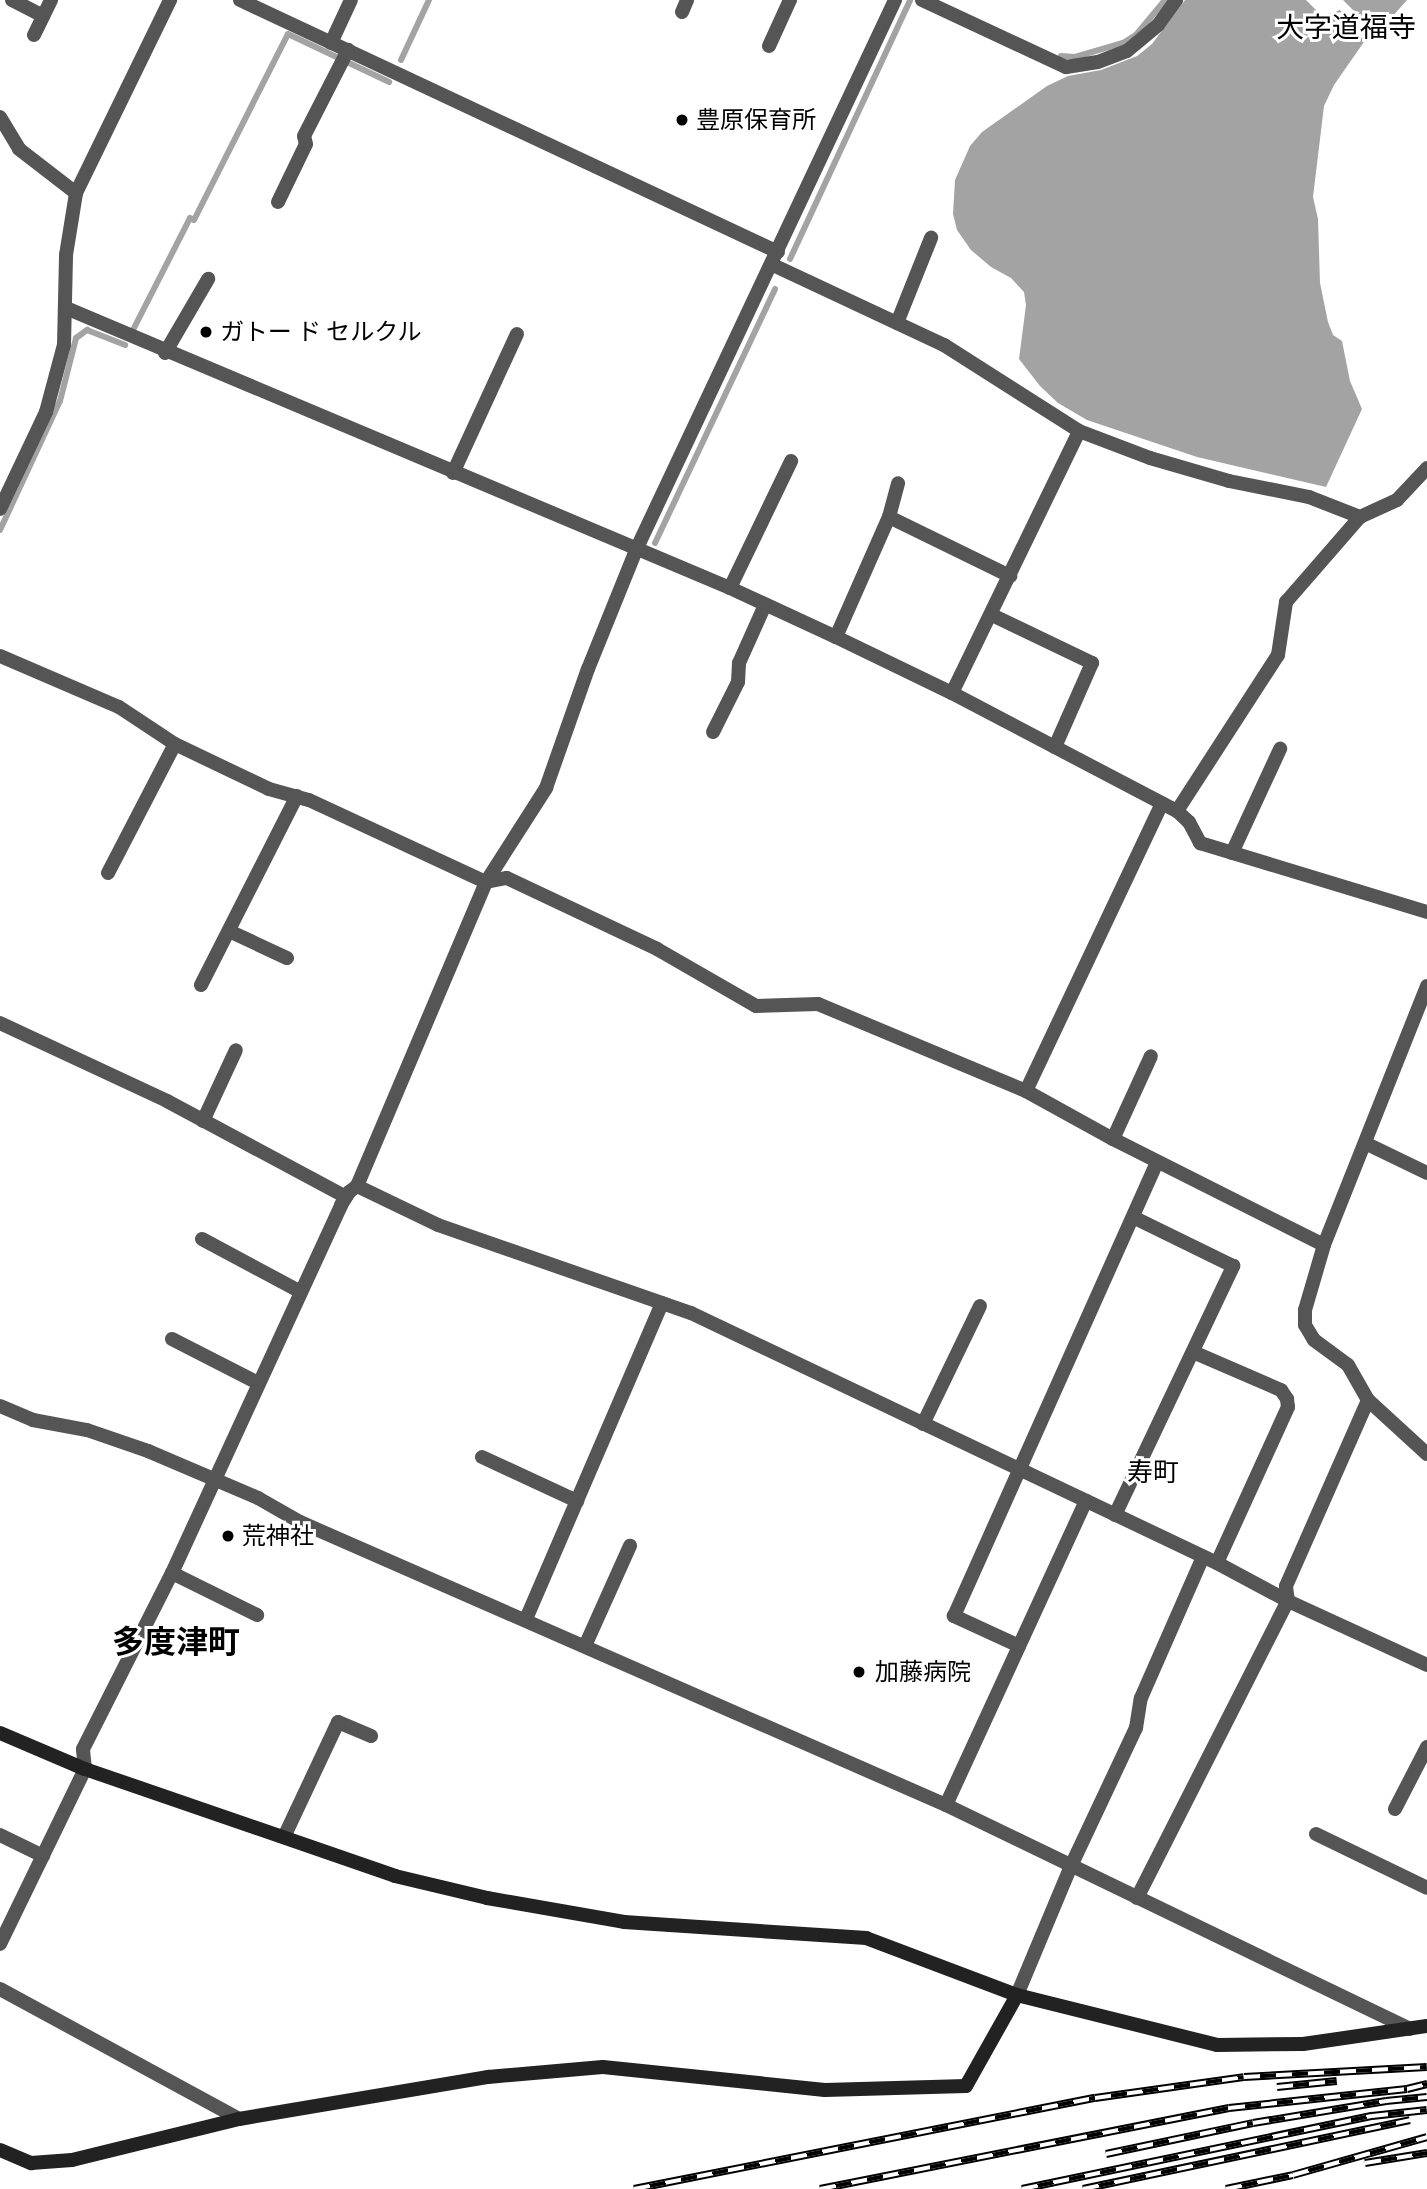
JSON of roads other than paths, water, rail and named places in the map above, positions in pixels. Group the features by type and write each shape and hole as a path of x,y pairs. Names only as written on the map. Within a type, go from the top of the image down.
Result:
{"street":[{"path":"12,0 43,16"},
{"path":"34,35 51,0"},
{"path":"0,509 46,412 64,345 66,255 76,193 97,145 170,0"},
{"path":"240,0 331,43 344,57 776,258 944,345 1079,431 1150,458 1229,481 1309,497 1360,517"},
{"path":"331,43 351,0"},
{"path":"769,46 790,0"},
{"path":"0,1944 85,1769 83,1749 172,1573 346,1197 357,1186 486,882 546,788 588,669 636,550 776,258 895,0"},
{"path":"922,0 1066,67 1098,62 1127,51 1158,25 1176,0"},
{"path":"278,202 306,144 304,136 344,57"},
{"path":"0,117 19,149 76,193"},
{"path":"897,323 930,238"},
{"path":"165,353 208,279"},
{"path":"66,308 165,353 730,588 836,637 952,693 1177,811 1189,822 1200,843 1427,912"},
{"path":"453,473 517,334"},
{"path":"952,693 1079,431"},
{"path":"730,588 791,461"},
{"path":"1177,811 1278,655 1286,602 1360,517 1397,500 1427,468"},
{"path":"836,637 890,517 898,483"},
{"path":"890,517 1010,576"},
{"path":"713,732 738,682 739,663 765,605"},
{"path":"992,615 1092,663 1055,747"},
{"path":"0,656 119,707 175,744 269,789 296,796 486,882 507,878 657,949 756,1006 818,1003 1026,1091 1157,1162 1324,1245"},
{"path":"108,873 175,744"},
{"path":"1233,853 1280,749"},
{"path":"201,985 296,796"},
{"path":"1026,1091 1162,803"},
{"path":"229,931 287,958"},
{"path":"1427,986 1324,1245 1305,1310 1305,1325 1314,1340 1348,1365 1368,1400 1427,1454"},
{"path":"0,1023 202,1121 346,1197"},
{"path":"202,1121 236,1050"},
{"path":"1113,1139 1151,1056"},
{"path":"1364,1143 1427,1172"},
{"path":"1019,1646 954,1616 1157,1162"},
{"path":"357,1186 438,1225 691,1313 1210,1560 1288,1601 1427,1665"},
{"path":"1115,1516 1233,1266 1133,1217"},
{"path":"202,1239 301,1292"},
{"path":"526,1619 662,1303"},
{"path":"923,1424 980,1306"},
{"path":"172,1339 258,1383"},
{"path":"0,2150 31,2163 72,2160 239,2119 488,2077 603,2067 825,2090 966,2086 1017,1995 1071,1866 1136,1728 1141,1698 1288,1407 1287,1399 1281,1391 1192,1352"},
{"path":"1137,1898 1288,1601 1286,1586 1368,1400"},
{"path":"0,1406 33,1420 99,1434 258,1498 300,1522 946,1805 1410,2029"},
{"path":"482,1457 577,1501"},
{"path":"946,1805 1086,1501"},
{"path":"585,1646 630,1546"},
{"path":"172,1573 257,1615"},
{"path":"284,1838 338,1722 371,1736"},
{"path":"0,1733 85,1769 395,1876 487,1898 624,1922 866,1938 1017,1995 1217,2045 1303,2044 1427,2026"},
{"path":"1395,1808 1427,1747"},
{"path":"1316,1834 1427,1888"},
{"path":"0,1835 43,1856"},
{"path":"0,1989 239,2119"}],"waterway":[{"path":"401,60 429,0"},
{"path":"790,259 910,0"},
{"path":"1061,56 1075,57 1123,43 1136,35 1165,0"},
{"path":"134,328 190,218 194,220 288,34 389,82"},
{"path":"655,543 775,289"},
{"path":"0,530 60,401 76,338 87,330 125,345"}],"railway":[{"path":"634,2189 1095,2098 1244,2077 1427,2067"},
{"path":"1277,2087 1337,2081"},
{"path":"820,2189 1229,2108 1407,2089 1427,2084"},
{"path":"1106,2154 1253,2123 1386,2101 1427,2097"},
{"path":"1022,2189 1372,2116 1427,2110"},
{"path":"1083,2189 1410,2120"},
{"path":"1226,2189 1293,2175 1427,2137"},
{"path":"1365,2163 1427,2153"}],"place":[{"name":"豊原保育所","path":"682,120"},
{"name":"ガトー ド セルクル","path":"206,332"},
{"name":"荒神社","path":"228,1536"},
{"name":"加藤病院","path":"859,1672"}],"district":[{"name":"大字道福寺","path":"1346,27"},
{"name":"寿町","path":"1153,1472"},
{"name":"多度津町","path":"176,1641"}]}
